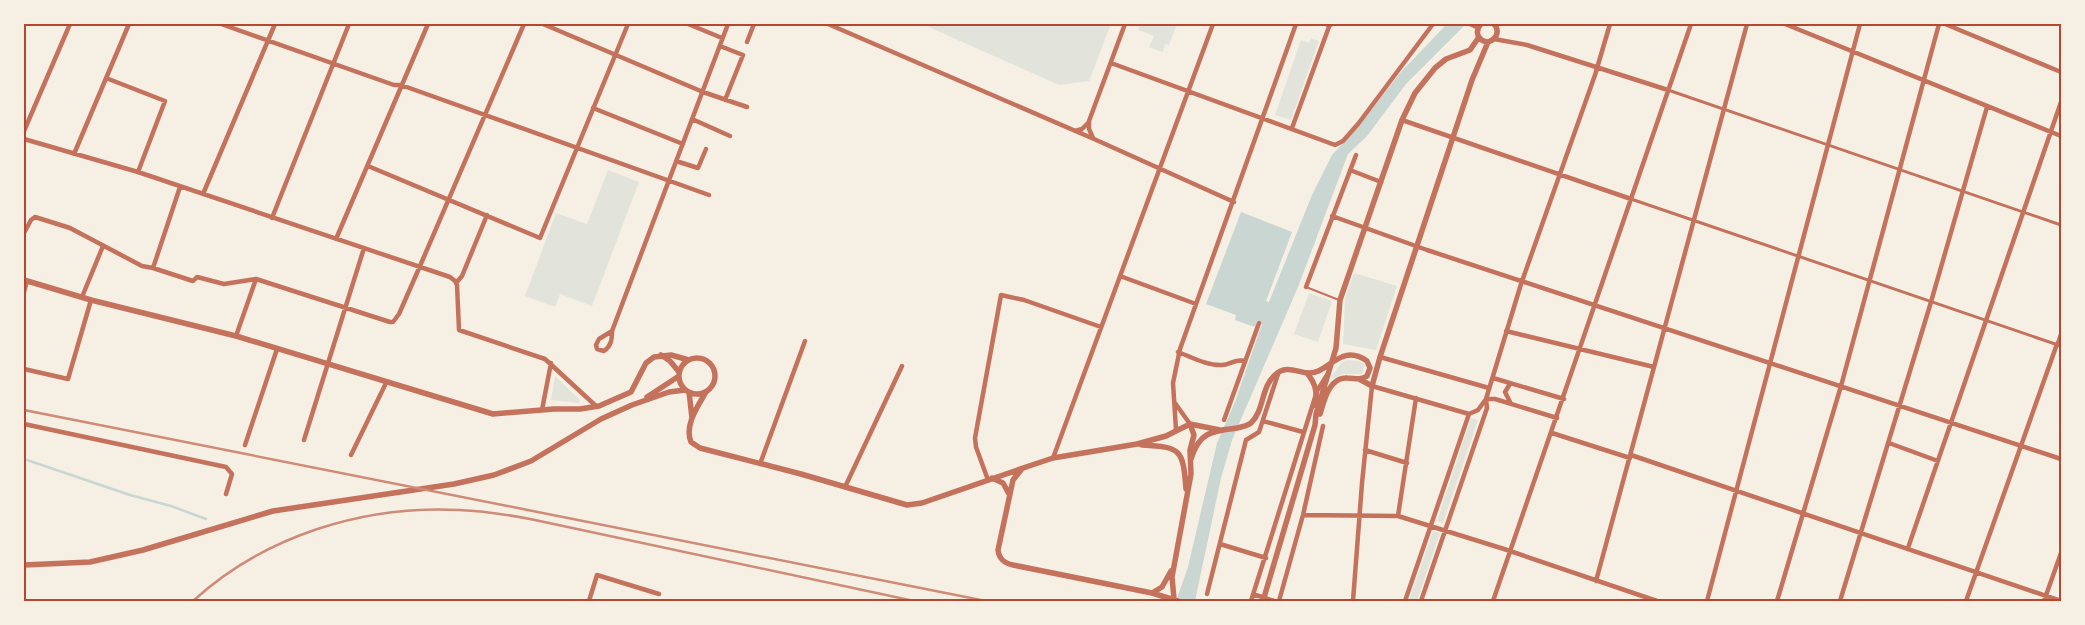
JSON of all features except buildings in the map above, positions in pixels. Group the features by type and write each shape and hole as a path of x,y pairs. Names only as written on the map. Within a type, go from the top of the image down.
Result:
{"street":[{"path":"24,131 70,24"},
{"path":"74,154 129,24"},
{"path":"221,24 394,85 401,85 709,195"},
{"path":"203,194 275,24"},
{"path":"272,218 349,24"},
{"path":"336,239 428,24"},
{"path":"24,233 31,220 35,217 70,228 142,266 193,281 197,277 224,284 256,279 393,322 399,314 524,24"},
{"path":"543,24 703,92 747,107"},
{"path":"368,166 540,238 628,24"},
{"path":"688,24 722,38"},
{"path":"612,331 599,339 596,345 597,349 604,351 612,342 612,331 728,24"},
{"path":"747,42 754,24"},
{"path":"828,24 1234,202"},
{"path":"1075,131 1082,129 1089,121 1125,24"},
{"path":"1053,458 1213,24"},
{"path":"1176,430 1173,379 1178,352 1234,202 1296,24"},
{"path":"1292,128 1329,24"},
{"path":"1111,63 1336,145 1358,124 1433,24"},
{"path":"1359,379 1372,386 1469,414 1478,410 1486,399 1522,281 1610,24"},
{"path":"1493,601 1691,24"},
{"path":"1596,581 1747,24"},
{"path":"1785,24 2061,136"},
{"path":"1707,601 1860,24"},
{"path":"1777,601 1840,386 1939,24"},
{"path":"1944,24 2061,72"},
{"path":"1476,25 1479,37 1483,41 1524,44 1596,66 2061,225"},
{"path":"1352,601 1372,386 1416,246 1453,138 1480,60 1497,34 1496,25"},
{"path":"1316,414 1337,341 1340,300 1402,120 1415,93 1435,68 1446,59 1470,50 1479,37"},
{"path":"720,46 743,55 725,100"},
{"path":"106,78 165,101 138,172"},
{"path":"1908,548 2061,102"},
{"path":"1840,601 1931,302 1987,107"},
{"path":"594,108 683,144"},
{"path":"692,119 730,136"},
{"path":"1402,120 2059,345"},
{"path":"1089,121 1089,129 1094,139"},
{"path":"24,139 138,172 450,277 456,283 459,330 542,358 551,363 596,406"},
{"path":"676,160 698,168 706,149"},
{"path":"1306,287 1356,155"},
{"path":"1350,170 1381,182"},
{"path":"153,268 180,187"},
{"path":"456,283 462,276 487,215"},
{"path":"1332,216 1416,246 2061,459"},
{"path":"82,297 103,246"},
{"path":"304,440 364,248"},
{"path":"1120,276 1196,304"},
{"path":"236,336 256,279"},
{"path":"24,292 26,281 91,300 236,336 493,414 580,409 596,406 630,392 646,363 652,358 661,355 689,360 702,358 712,366 715,380 692,418 689,435 693,444 704,450 845,487 900,504 912,505 922,503 1053,458 1137,444 1166,436 1190,424 1220,430"},
{"path":"1009,494 1003,483 990,479 976,447 975,438 1001,295 1024,300 1101,327"},
{"path":"24,369 68,379 91,300"},
{"path":"1224,420 1259,323"},
{"path":"1506,331 1654,368"},
{"path":"1966,601 2020,446 2059,345 2061,332"},
{"path":"760,464 805,341"},
{"path":"245,445 277,349"},
{"path":"1178,352 1223,365 1237,360 1245,361"},
{"path":"661,355 673,364 679,374 680,384 687,391 692,418"},
{"path":"1191,459 1199,440 1220,430 1243,427 1253,421 1271,379 1278,372 1290,369 1308,373 1322,370 1333,360 1349,356 1362,358 1369,363 1370,371"},
{"path":"1263,601 1315,425 1327,394 1334,383 1343,378 1364,378 1380,357"},
{"path":"1380,357 1489,388"},
{"path":"24,565 90,562 122,555 273,511 454,484 494,475 531,461 601,419 640,401 679,374 683,364 689,360"},
{"path":"542,410 551,363"},
{"path":"845,487 902,366"},
{"path":"1207,594 1246,440 1259,432 1278,372"},
{"path":"1308,373 1317,391 1315,425"},
{"path":"1251,601 1266,558 1303,432 1317,391 1328,374"},
{"path":"1493,378 1564,398"},
{"path":"351,455 386,383"},
{"path":"1510,384 1505,392 1510,402"},
{"path":"640,401 673,391 687,391 698,394 706,392"},
{"path":"1398,516 1416,398"},
{"path":"1486,399 1510,402 1557,418"},
{"path":"1421,601 1487,408 1486,399"},
{"path":"1174,402 1190,424 1194,435 1190,450 1191,459 1187,501 1173,567 1172,588 1176,600"},
{"path":"1405,601 1469,414"},
{"path":"1263,421 1303,432"},
{"path":"24,424 226,467 232,474 226,494"},
{"path":"1280,601 1303,515 1323,426"},
{"path":"1552,433 1804,512 1976,572 2045,599 2061,601"},
{"path":"1889,443 1938,461"},
{"path":"1137,444 1165,446 1177,451 1183,466 1187,501"},
{"path":"1365,450 1407,463"},
{"path":"1024,467 1014,478 1009,494 998,550 1004,562 1012,566 1152,593 1176,600"},
{"path":"1303,515 1398,516 1657,601"},
{"path":"1220,544 1266,558"},
{"path":"2045,599 2061,553"},
{"path":"1152,593 1162,587 1173,567"},
{"path":"589,601 597,575 659,594"},
{"path":"1253,594 1274,601"}],"lane":[{"path":"1306,287 1340,300"}],"shaded area":[{"path":"922,24 1111,24 1089,81 1059,85"},
{"path":"1140,24 1177,24 1169,45 1165,44 1163,52 1149,47 1154,36 1138,30"},
{"path":"1447,24 1466,24 1406,84 1367,136 1348,154 1298,287 1232,440 1221,478 1195,601 1176,601 1188,567 1217,443 1235,402 1262,324 1257,321 1255,327 1235,320 1236,315 1206,304 1241,212 1292,232 1266,301 1269,302 1312,195 1332,155 1358,127 1400,73"},
{"path":"1311,38 1319,41 1291,120 1275,115 1301,40 1309,43"},
{"path":"608,170 639,182 592,306 560,294 555,307 525,296 556,213 587,224"},
{"path":"1354,273 1397,286 1376,350 1343,344 1345,299"},
{"path":"1309,293 1332,301 1318,342 1294,334"},
{"path":"1347,360 1365,364 1362,374 1344,374 1332,379 1331,377 1342,362"},
{"path":"555,376 580,400 579,403 551,400"},
{"path":"1471,418 1478,420 1443,523 1437,521"},
{"path":"1433,531 1440,533 1417,601 1409,601"}],"waterway":[{"path":"24,459 206,519"}],"railway":[{"path":"24,410 986,601"},
{"path":"193,601 221,578 283,542 351,519 423,510 478,511 526,518 914,601"}]}
